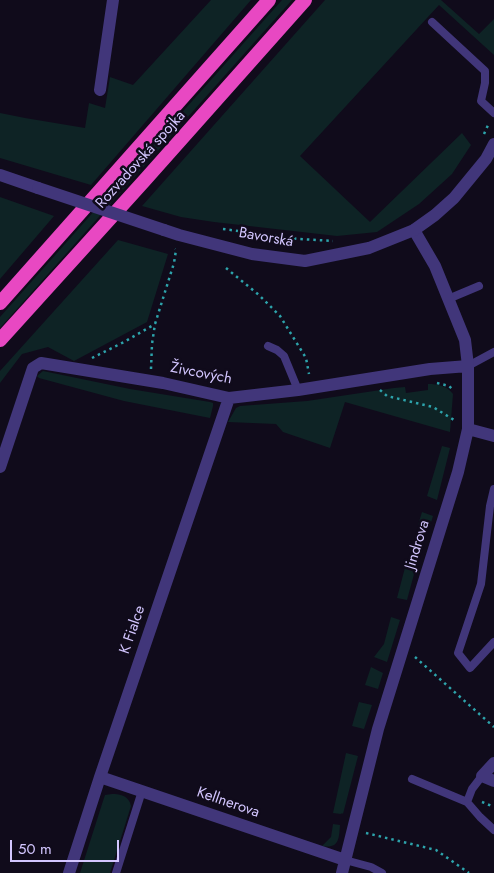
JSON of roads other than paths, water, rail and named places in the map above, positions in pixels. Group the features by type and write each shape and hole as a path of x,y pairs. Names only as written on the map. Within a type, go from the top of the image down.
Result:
{"highway":[{"name":"Rozvadovská spojka","path":"0,303 269,0"},
{"name":"Rozvadovská spojka","path":"0,340 305,0"}],"street":[{"path":"100,90 113,0"},
{"name":"Bavorská","path":"0,175 184,236 252,254 305,261 369,248 414,230 454,198 486,159 494,144"},
{"name":"Jindrova","path":"342,873 378,729 458,472 468,429 468,366 465,340 435,266 414,230"},
{"name":"Živcových","path":"0,467 32,368 41,363 157,382 229,398 298,390 430,368 468,366"},
{"name":"K Fialce","path":"69,873 229,398"},
{"path":"468,429 494,436"},
{"path":"488,778 494,763"},
{"name":"Kellnerova","path":"100,777 345,860"}],"lane":[{"path":"432,22 484,71 485,83 481,102 494,113"},
{"path":"448,299 479,286"},
{"path":"268,346 284,356 298,390"},
{"path":"468,366 494,352"},
{"path":"494,489 481,584 458,653 470,668 494,642"},
{"path":"467,802 472,788 488,778"},
{"path":"412,779 467,802 494,830"},
{"path":"116,873 142,791"},
{"path":"345,860 370,867 382,873"}]}
